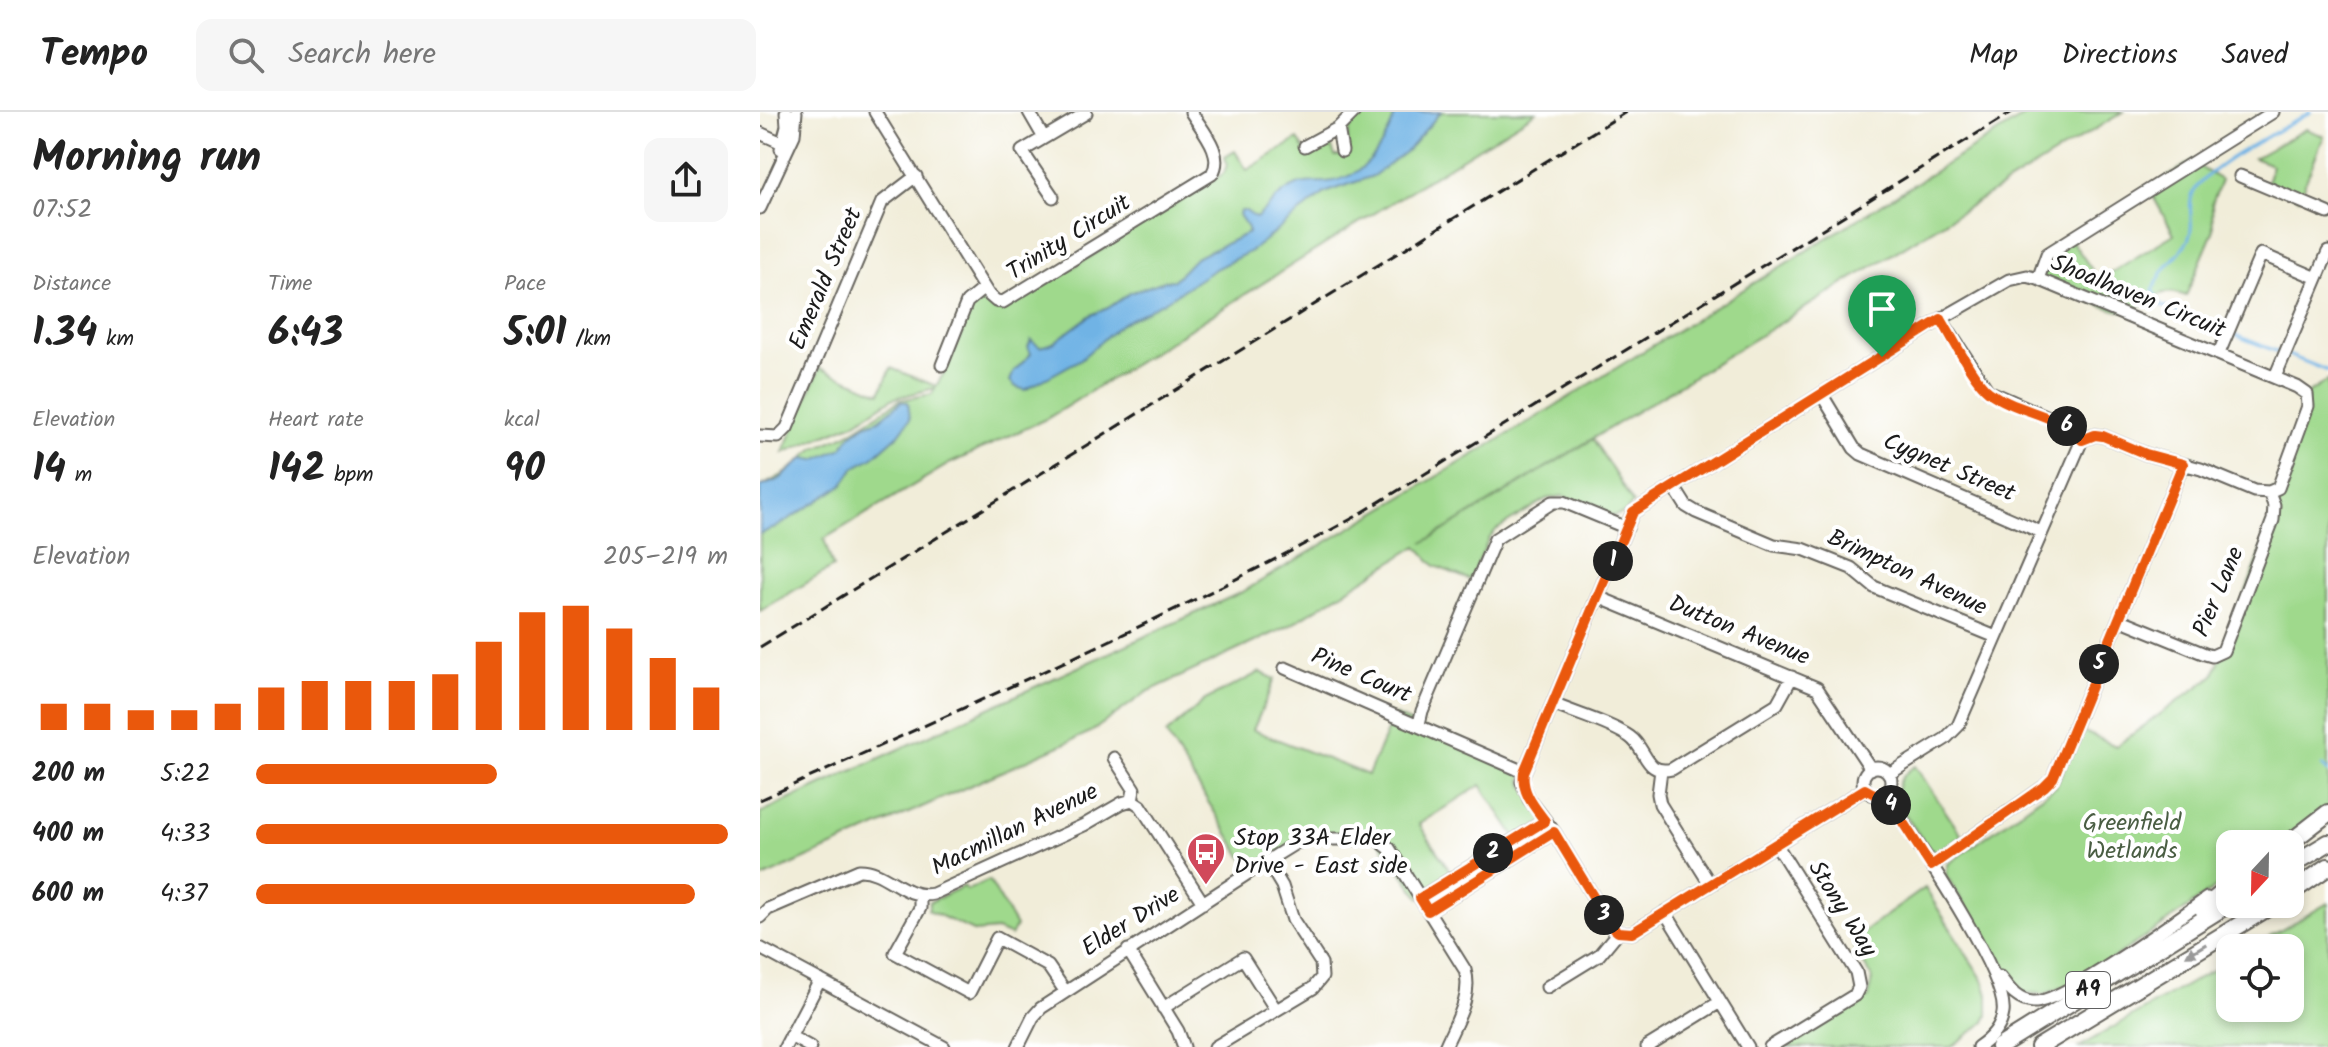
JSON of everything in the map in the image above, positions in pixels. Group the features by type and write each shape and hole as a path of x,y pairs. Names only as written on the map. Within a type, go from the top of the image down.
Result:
{"highway":[{"path":"2304,830 2328,813"},
{"path":"2304,858 2328,843"},
{"path":"2304,885 2328,867"},
{"path":"2304,888 2328,877"},
{"path":"2155,948 2216,897"},
{"name":"A9","path":"1999,1047 2216,911"},
{"name":"A9","path":"2039,1047 2250,918"}],"street":[{"path":"780,162 787,126 786,112"},
{"path":"761,202 794,135 796,112"},
{"name":"Trinity Circuit","path":"876,112 984,288 998,302 1008,301 1212,174 1217,166 1216,154 1191,112"},
{"path":"1029,112 1044,138"},
{"path":"1305,146 1338,128 1354,112"},
{"path":"2038,279 2047,254 2273,112"},
{"path":"1053,197 1022,151 1086,113"},
{"path":"1338,128 1342,151"},
{"path":"760,133 782,143"},
{"name":"Emerald Street","path":"760,436 778,437 787,428 882,202 916,176"},
{"path":"2240,176 2328,213"},
{"path":"2275,377 2328,252"},
{"path":"2219,353 2261,254 2317,278"},
{"name":"Shoalhaven Circuit","path":"1524,772 1633,512 1941,319 2009,280 2027,276 2038,279 2219,353 2307,394 2308,406 2278,488 2269,492"},
{"path":"942,365 967,302 984,288"},
{"path":"1941,319 1988,391 2060,422 2082,440"},
{"name":"Cygnet Street","path":"1822,395 1854,448 1861,454 2041,532"},
{"path":"1889,774 1955,731 2082,440 2095,435 2103,436 2146,454 2214,473 2254,491 2269,492"},
{"path":"1931,866 2053,778 2183,464"},
{"name":"Brimpton Avenue","path":"1674,487 1686,506 1696,512 1774,545 1803,549 1851,568 1874,587 1996,637"},
{"name":"Pier Lane","path":"2119,619 2205,654 2212,656 2223,651 2273,520 2274,505 2269,492"},
{"path":"1419,724 1495,539 1553,502 1564,502 1627,528"},
{"name":"Dutton Avenue","path":"1598,597 1817,688 1871,769"},
{"name":"Pine Court","path":"1285,668 1524,772"},
{"path":"1553,704 1631,738 1651,766 1661,770 1672,769 1777,704 1792,677"},
{"path":"1114,758 1134,789 1132,800"},
{"path":"1884,768 1889,774 1889,787 1884,793 1874,794 1865,789 1863,779 1871,769 1884,768"},
{"path":"1661,770 1660,804 1710,884"},
{"path":"1524,772 1522,782 1529,799 1554,832 1611,926 1618,932 1632,933 1865,789"},
{"path":"1884,793 1931,866 2000,987 2003,1015 1993,1034 1978,1047"},
{"name":"Macmillan Avenue","path":"760,917 768,909 859,870 870,871 920,895 933,894 1132,800 1141,806 1203,903"},
{"path":"1420,898 1545,821"},
{"path":"1428,911 1554,832"},
{"name":"Elder Drive","path":"1018,1047 1041,1008 1296,843 1311,839 1377,839 1389,848 1468,979 1466,996 1445,1047"},
{"name":"Stony Way","path":"1770,1047 1848,999 1859,987 1856,972 1776,844"},
{"path":"1215,1047 1313,988 1322,977 1323,970 1293,920 1281,882 1267,861"},
{"path":"1989,963 2014,995 2039,1002 2081,982 2216,894"},
{"path":"920,895 920,908 895,953 969,993 997,938 1048,966 1065,991"},
{"path":"1665,912 1748,1047"},
{"path":"1547,987 1599,955 1618,932"},
{"path":"760,948 943,1047"},
{"path":"1128,950 1178,1031 1184,1047"},
{"path":"1163,1008 1243,958 1276,1010"},
{"path":"810,1047 788,1042 820,980"},
{"path":"1647,1047 1720,1002"}],"green space":[{"path":"1362,112 1536,112 1048,418 949,464 824,539 833,567 760,611 760,487 786,473 815,448 846,435 900,400 932,394 935,388 892,399 854,423 783,453 820,368 880,393 891,368 936,386 947,368 972,306 982,301 997,311 1006,309 1224,173 1227,164 1225,157 1235,151 1247,170 1298,139 1306,152 1326,143 1331,145 1335,156 1345,156 1349,131"},
{"path":"2031,112 2123,112 1423,543 1593,439 1633,503 1625,513 1613,516 1563,496 1546,499 1496,530 1470,580 1435,566 1417,546 1289,626 1147,692 1091,732 760,879 760,813 1244,591 1532,420"},
{"path":"2306,129 2324,136 2299,198 2267,183 2272,165 2254,158"},
{"path":"2193,160 2221,180 2212,204 2213,232 2186,296 2167,293 2122,311 2094,303 2038,279 2044,261 2070,238 2099,280 2174,234 2149,189"},
{"name":"Greenfield Wetlands","path":"2328,380 2328,807 2296,830 2216,830 2216,887 2076,982 2045,994 2024,993 2015,987 1946,875 1948,864 2056,786 2080,730 2116,746 2214,675 2273,520 2269,492 2278,488 2307,394"},
{"path":"1260,672 1275,679 1253,730 1368,775 1394,715 1524,772 1522,782 1545,821 1517,839 1481,785 1419,824 1454,877 1420,898 1377,839 1311,839 1251,871 1166,734 1205,700"},
{"path":"1915,766 1962,836 1938,852 1927,846 1900,805 1898,785"},
{"path":"989,880 1016,926 1011,936 997,930 975,932 928,910 930,902 964,886 967,890"},
{"path":"1925,888 1984,982 1988,995 1985,1022 1951,1047 1787,1047 1869,997 1872,978 1854,948 1856,937"},
{"path":"2328,903 2328,1047 2079,1047 2216,968 2216,1022 2304,1022 2304,934 2274,934"}],"water":[{"path":"1396,112 1441,112 1408,150 1373,176 1325,193 1251,251 1121,324 1081,359 1025,390 1010,381 1014,371 1031,354 1028,347 1031,340 1040,347 1053,343 1091,315 1130,293 1174,280 1195,258 1248,233 1240,211 1246,211 1256,218 1289,189 1303,183 1340,179 1363,167 1386,137"},
{"path":"901,402 908,402 910,419 899,434 873,457 854,468 843,485 760,534 760,487 780,479 804,458 815,460 842,448 851,435 879,420"}],"waterway":[{"path":"2225,332 2162,306 2153,290 2163,271 2188,240 2191,200 2197,187 2234,157 2311,112"},
{"path":"2232,334 2281,353"},
{"path":"2288,355 2328,371"},
{"path":"2322,766 2328,772"}],"railway":[{"path":"760,647 1626,112"},
{"path":"760,800 1135,629 1355,517 2012,112"}],"place":[{"name":"Stop 33A Elder Drive - East side","path":"1206,886"}],"route":[{"path":"1941,319 1981,383 1991,393 2060,422 2082,440 2095,435 2103,436 2146,454 2183,464 2053,778 1931,866 1884,793 1869,793 1865,789 1632,933 1618,932 1611,926 1554,832 1428,911 1420,898 1545,821 1529,799 1522,782 1524,772 1633,512 1882,357 1941,319"}]}
